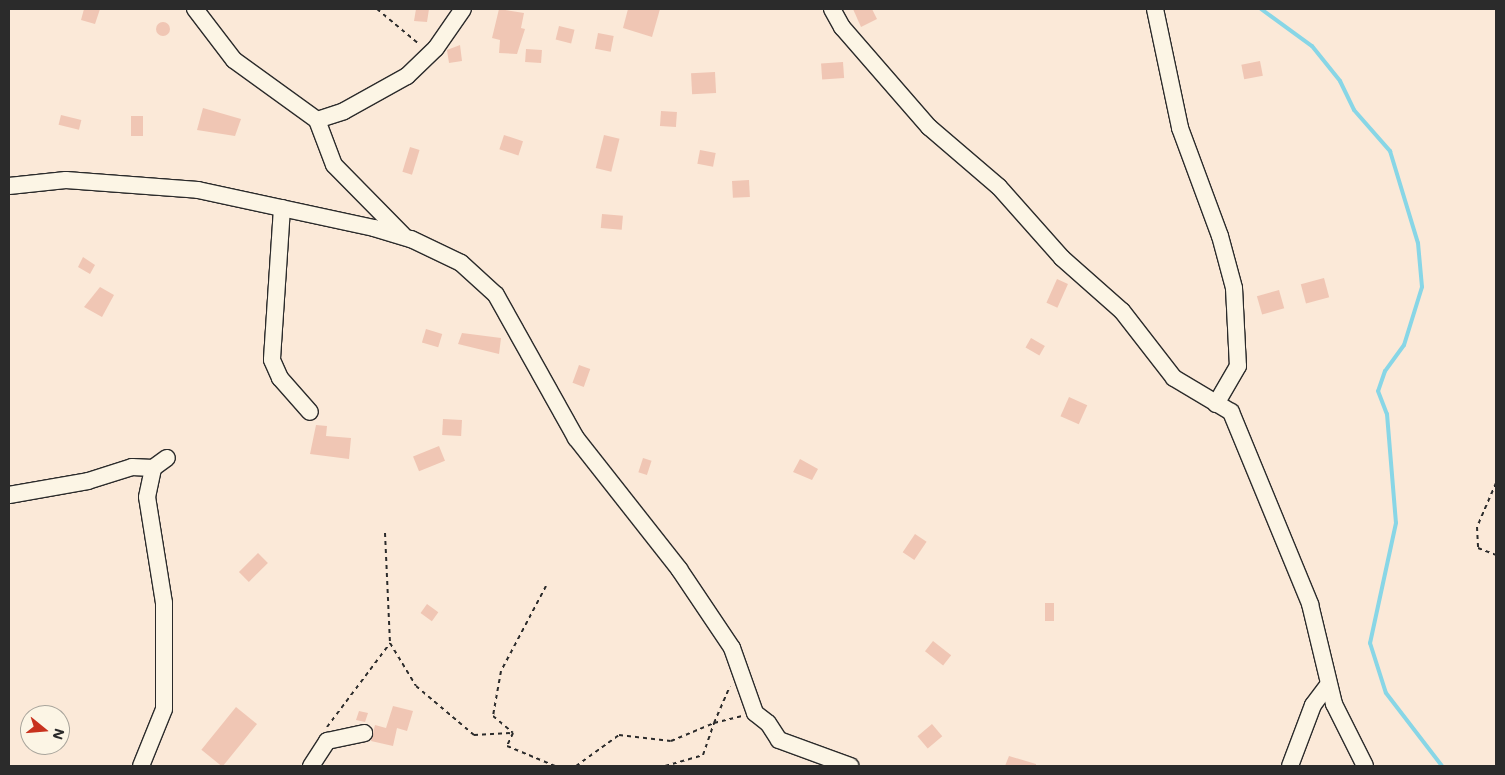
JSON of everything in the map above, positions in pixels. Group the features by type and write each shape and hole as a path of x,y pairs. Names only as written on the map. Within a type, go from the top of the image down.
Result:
{"street":[{"path":"195,9 234,60 317,120 334,165 405,237"},
{"path":"317,120 381,93 427,57 463,9"},
{"path":"832,9 842,27 929,127 999,187 1062,258 1122,311 1174,378 1234,416 1310,604 1328,685 1350,740 1365,766"},
{"path":"1155,9 1180,128 1234,288 1238,366 1216,404"},
{"path":"9,186 66,180 162,185 282,208 405,237 461,262 496,295 576,438 679,569 732,648 737,670 755,713 768,723 779,740 850,766"},
{"path":"282,208 272,360 280,378 310,412"},
{"path":"9,495 88,482 132,467 160,463 147,497 164,603 166,680 164,709 141,766"},
{"path":"1290,766 1313,705 1328,685"},
{"path":"311,766 327,741 364,733"}],"path":[{"path":"377,9 403,26 427,57"},
{"path":"1496,483 1477,527 1478,548 1496,555"},
{"path":"385,533 390,643 416,686 444,706 458,724 474,735 513,733"},
{"path":"513,733 493,716 501,671 546,586"},
{"path":"323,748 322,737 331,720 390,643"},
{"path":"665,766 703,755 714,723 737,670"},
{"path":"576,766 619,735 671,741 714,723 755,713"},
{"path":"513,733 507,746 555,766"}],"building":[{"path":"84,9 100,9 95,24 81,20"},
{"path":"416,9 429,9 427,22 414,21"},
{"path":"499,9 524,13 521,28 525,29 517,54 499,53 500,40 492,38"},
{"path":"628,9 660,9 652,37 623,28"},
{"path":"853,9 872,9 877,19 861,27"},
{"path":"160,22 166,22 170,29 166,36 160,36 156,32 156,26"},
{"path":"559,26 575,30 571,43 556,40"},
{"path":"598,33 614,36 611,52 595,49"},
{"path":"460,45 462,61 449,63 447,50"},
{"path":"526,49 542,50 541,63 525,62"},
{"path":"1260,61 1263,76 1244,79 1241,65"},
{"path":"843,62 844,78 822,79 821,64"},
{"path":"715,72 716,93 692,94 691,73"},
{"path":"203,108 241,119 235,136 197,130"},
{"path":"661,111 677,112 676,127 660,126"},
{"path":"61,115 81,120 79,130 59,125"},
{"path":"131,116 143,116 143,136 131,136"},
{"path":"504,135 523,141 518,155 499,149"},
{"path":"604,135 620,139 611,172 596,168"},
{"path":"410,147 420,150 412,175 402,172"},
{"path":"700,150 716,153 713,167 697,164"},
{"path":"749,180 750,197 733,198 732,181"},
{"path":"602,214 623,216 622,230 601,228"},
{"path":"83,257 95,265 90,274 78,267"},
{"path":"1324,278 1329,297 1306,304 1301,284"},
{"path":"1057,279 1068,284 1057,308 1046,303"},
{"path":"100,287 114,295 102,317 84,307"},
{"path":"1279,290 1284,308 1262,315 1257,296"},
{"path":"426,329 442,334 438,347 422,342"},
{"path":"462,333 501,338 499,354 458,344"},
{"path":"1031,338 1045,346 1039,356 1026,348"},
{"path":"579,365 590,369 584,387 573,383"},
{"path":"1069,397 1087,405 1079,424 1060,416"},
{"path":"443,419 462,420 461,436 442,435"},
{"path":"316,425 327,426 326,436 351,438 349,459 310,454"},
{"path":"439,446 445,461 419,471 413,456"},
{"path":"643,458 652,461 647,475 638,472"},
{"path":"800,459 818,469 812,480 793,472"},
{"path":"915,534 927,542 914,560 903,552"},
{"path":"258,553 268,563 249,582 239,572"},
{"path":"1045,603 1054,603 1054,621 1045,621"},
{"path":"427,604 438,612 432,621 421,613"},
{"path":"933,641 951,655 943,665 925,651"},
{"path":"393,706 413,711 407,731 397,728 393,746 371,741 375,725 386,728"},
{"path":"236,707 257,724 223,766 201,750"},
{"path":"359,711 368,713 365,722 356,720"},
{"path":"932,724 942,736 928,748 917,736"},
{"path":"1009,756 1036,764 1036,766 1005,766"}],"waterway":[{"path":"1261,9 1312,46 1340,81 1354,110 1390,151 1418,243 1422,287 1404,345 1385,371 1378,391 1387,414 1396,523 1370,643 1386,693 1442,766"}]}
